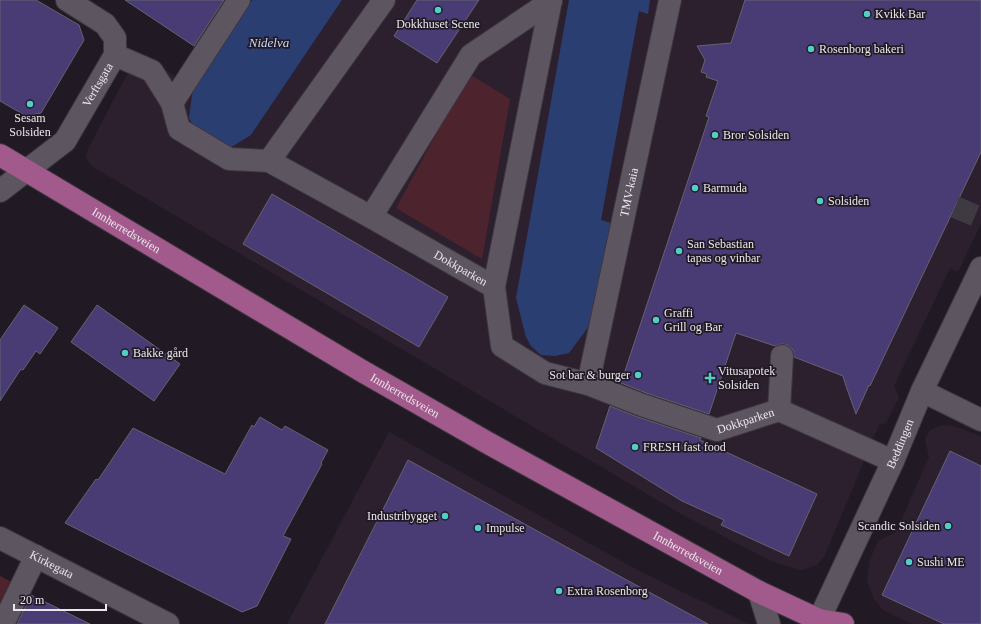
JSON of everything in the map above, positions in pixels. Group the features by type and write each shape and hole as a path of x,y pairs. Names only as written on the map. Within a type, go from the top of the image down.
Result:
{"main road":[{"name":"Innherredsveien","path":"0,155 26,172 422,406 488,443 759,592 821,622 843,624"}],"street":[{"name":"Verftsgata","path":"0,191 66,141 115,55 115,38 105,24 67,0"},
{"path":"172,103 239,0"},
{"path":"268,161 384,0"},
{"name":"TMV-kaia","path":"588,384 670,0"},
{"path":"371,217 471,55 551,1"},
{"path":"494,287 551,1"},
{"name":"Dokkparken","path":"115,55 152,71 172,103 179,129 229,159 268,161 371,217 494,287 502,346 545,373 588,384 642,405 717,430 779,410 893,461"},
{"name":"Beddingen","path":"821,622 893,461 922,391 981,268"},
{"path":"779,410 782,356"},
{"path":"922,391 981,420"},
{"name":"Kirkegata","path":"0,538 168,624"},
{"path":"3,624 36,556"},
{"path":"759,592 769,624"}],"shaded area":[{"path":"342,0 981,0 981,224 958,272 950,268 894,386 899,397 886,423 879,425 824,557 816,565 803,570 769,560 681,514 93,167 89,163 86,156 88,149 132,65 134,50 193,88 251,135"},
{"path":"469,74 510,99 482,259 396,208"},
{"name":"Scandic Solsiden","path":"948,425 963,429 981,437 981,624 912,624 883,610 874,599 867,581 869,562 878,541 896,532 929,457 925,439 930,430 939,426"},
{"name":"Industribygget","path":"389,432 641,572 749,624 287,624"},
{"path":"0,576 19,586 0,614"}],"water":[{"name":"Nidelva","path":"252,0 342,0 251,135 230,148 194,127 189,118 193,88"},
{"path":"569,0 650,0 648,14 639,11 601,220 611,223 595,318 569,353 555,356 541,355 531,346 526,337 516,298"}],"building":[{"path":"0,0 36,0 79,25 84,40 41,113 26,116 0,101"},
{"path":"125,0 224,0 194,46"},
{"path":"417,0 479,0 437,63 394,36"},
{"name":"Solsiden","path":"745,0 981,0 981,152 856,414 843,376 794,357 793,350 788,345 782,344 775,346 736,333 709,414 621,383 709,117 706,116 718,81 706,77 707,74 701,72 705,60 697,46 731,43"},
{"path":"272,194 448,297 419,347 243,244"},
{"path":"24,305 58,328 40,354 36,351 23,370 21,369 0,401 0,340"},
{"name":"Bakke gård","path":"97,305 180,364 154,401 71,342"},
{"path":"610,406 701,438 700,440 817,494 789,556 721,525 724,520 682,501 596,448"},
{"path":"260,417 282,430 285,426 328,450 283,536 291,539 257,606 242,612 65,523 96,479 98,480 133,428 225,474 252,425 254,427"},
{"name":"Scandic Solsiden","path":"950,451 981,466 981,624 944,624 882,595"},
{"name":"Industribygget","path":"408,460 612,572 708,624 325,624"},
{"path":"31,595 90,624 17,624"}],"tunnel":[{"path":"955,207 981,218"}],"place":[{"name":"Dokkhuset Scene","path":"438,10"},
{"name":"Kvikk Bar","path":"867,14"},
{"name":"Rosenborg bakeri","path":"811,49"},
{"name":"Sesam Solsiden","path":"30,104"},
{"name":"Bror Solsiden","path":"715,135"},
{"name":"Barmuda","path":"695,188"},
{"name":"Solsiden","path":"820,201"},
{"name":"San Sebastian tapas og vinbar","path":"679,251"},
{"name":"Graffi Grill og Bar","path":"656,320"},
{"name":"Bakke gård","path":"125,353"},
{"name":"Sot bar & burger","path":"638,375"},
{"name":"Vitusapotek Solsiden","path":"710,378"},
{"name":"FRESH fast food","path":"635,447"},
{"name":"Industribygget","path":"445,516"},
{"name":"Scandic Solsiden","path":"948,526"},
{"name":"Impulse","path":"478,528"},
{"name":"Sushi ME","path":"909,562"},
{"name":"Extra Rosenborg","path":"559,591"}]}
